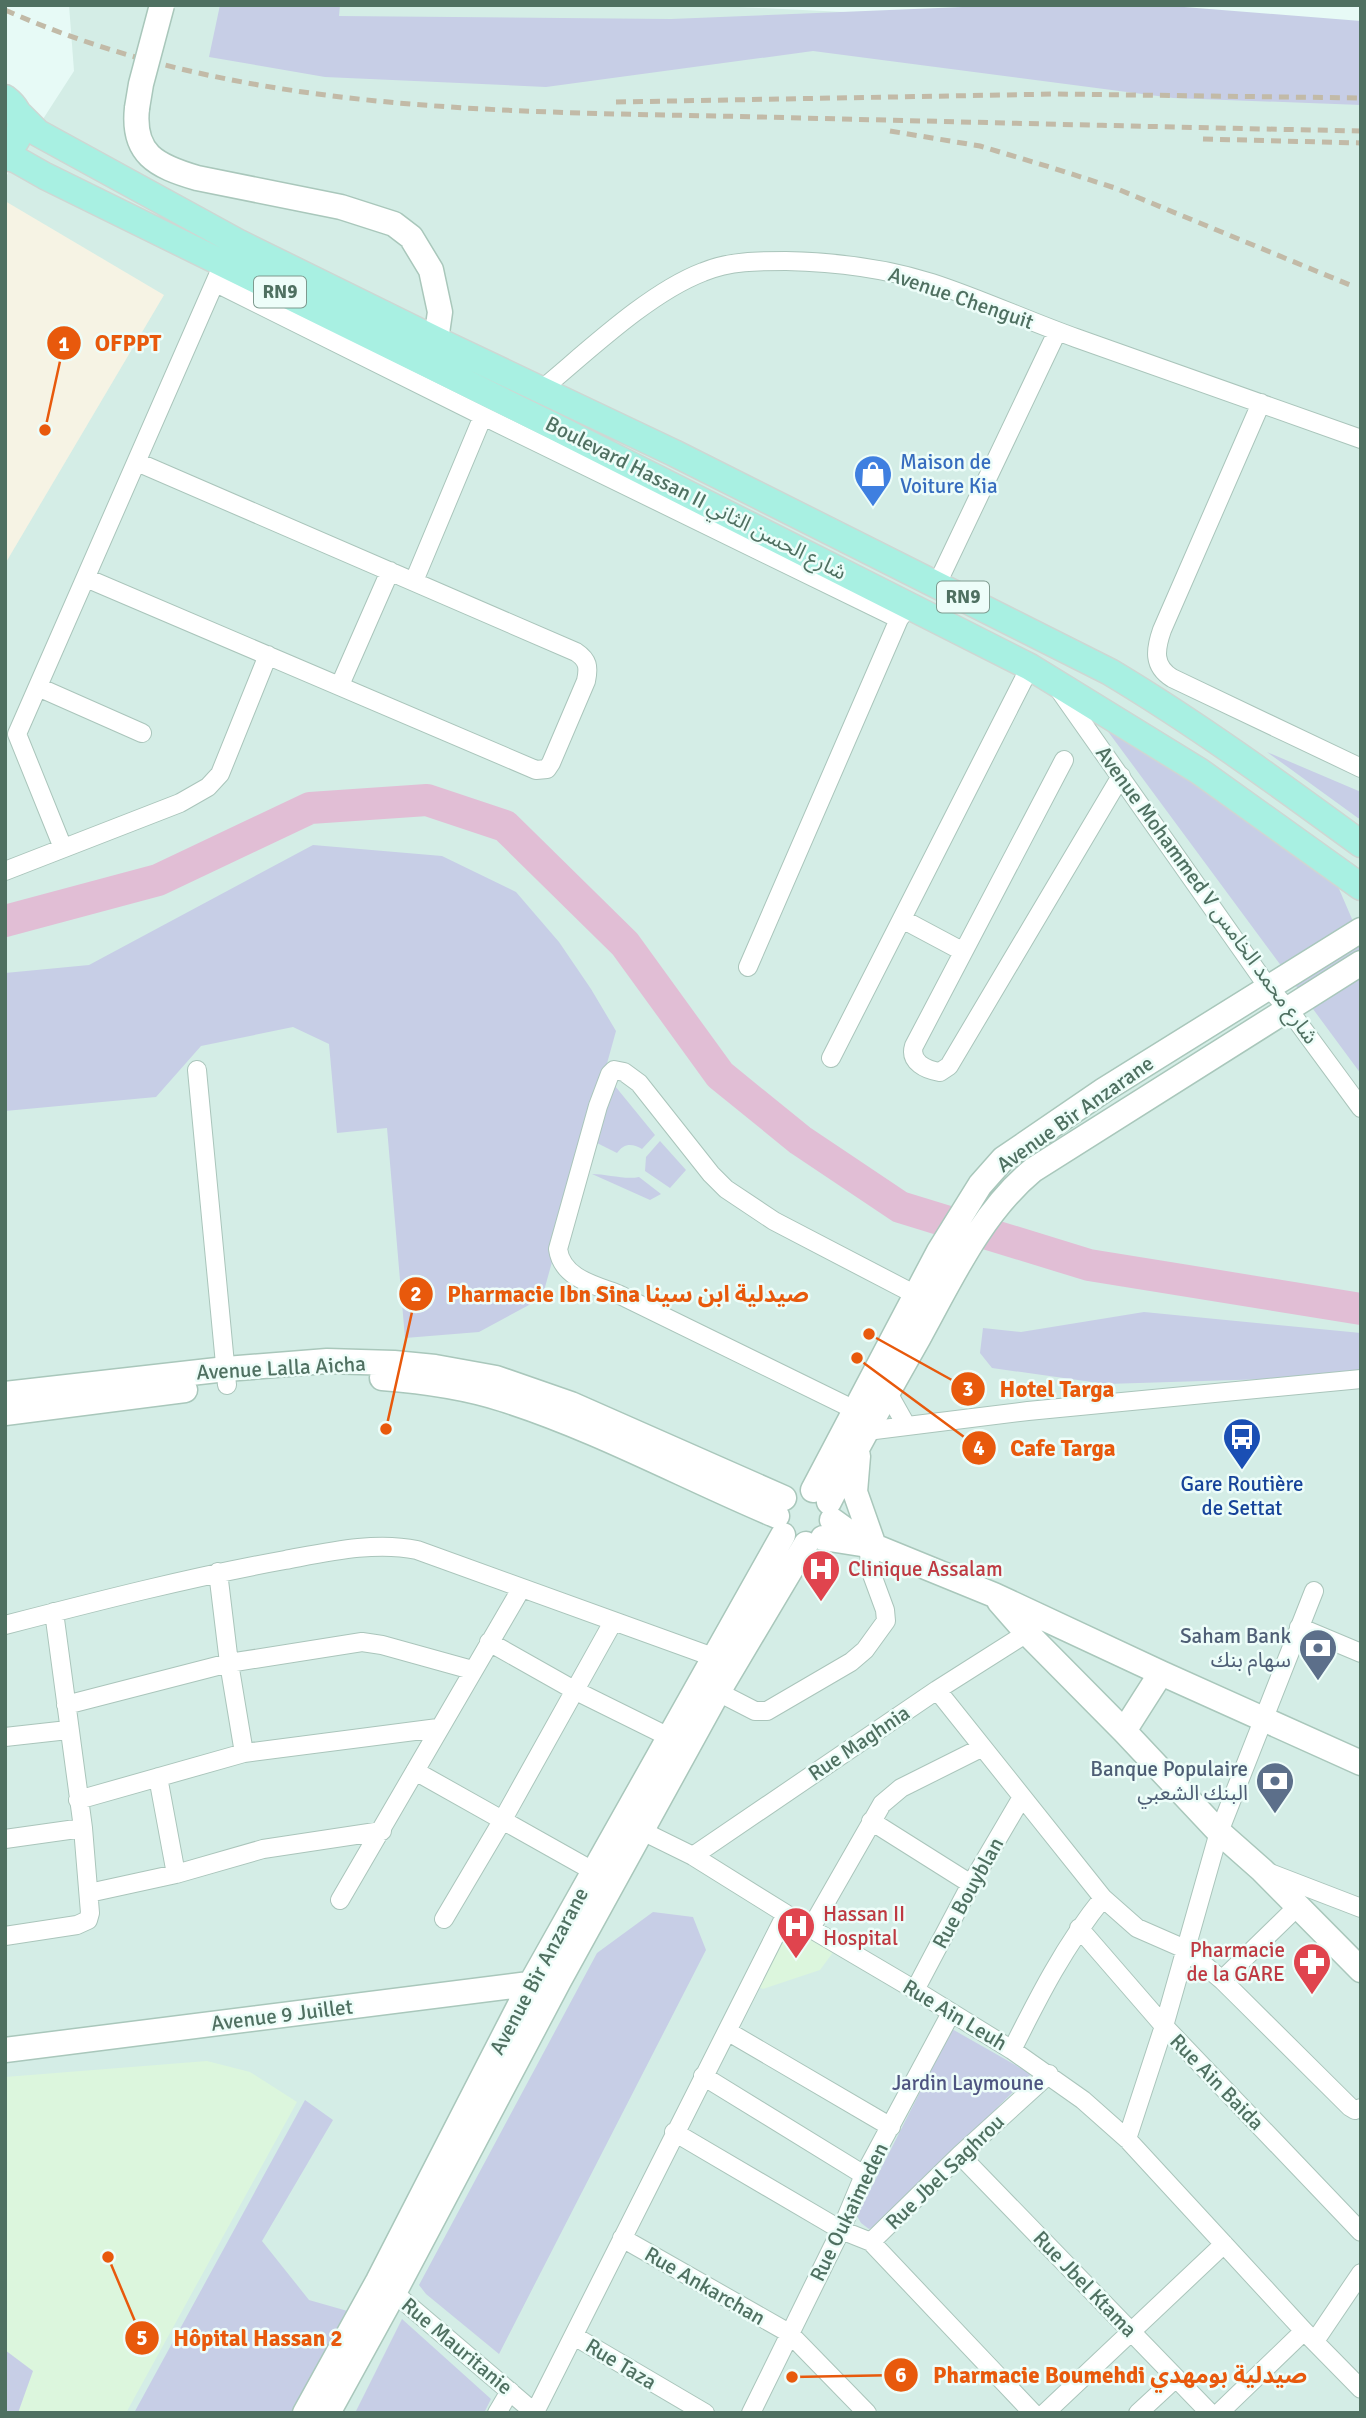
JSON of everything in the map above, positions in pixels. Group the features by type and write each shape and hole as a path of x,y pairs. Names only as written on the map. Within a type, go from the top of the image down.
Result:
{"main road":[{"name":"RN9","path":"5,155 17,142 21,129 13,106"},
{"name":"Boulevard Hassan II شارع الحسن الثاني","path":"13,106 38,133 214,229 436,340 674,453 1110,672 1290,792 1361,844"},
{"name":"Boulevard Hassan II شارع الحسن الثاني","path":"5,155 219,273 904,612 1030,667 1199,771 1361,887"}],"street":[{"path":"162,5 135,125 137,137 150,157 175,172 331,205 394,224 411,237 431,270 440,312 436,340"},
{"name":"Avenue Chenguit","path":"541,390 674,285 704,271 727,264 753,261 836,263 903,275 935,284 1057,332 1361,439"},
{"path":"63,848 11,736 38,687 219,273 483,416 904,612 748,967"},
{"path":"937,584 1057,332"},
{"path":"1261,403 1162,630 1156,646 1158,663 1164,673 1172,678 1361,768"},
{"path":"414,581 483,416"},
{"path":"86,578 536,770 549,767 586,681 588,670 583,657 137,462"},
{"path":"340,685 390,572"},
{"path":"5,871 180,803 208,787 223,766 268,655"},
{"path":"831,1058 1030,667"},
{"name":"Avenue Mohammed V شارع محمد الخامس","path":"1053,681 1268,986 1289,1010 1361,1108"},
{"path":"38,687 142,733"},
{"path":"1064,760 962,951 912,1052 919,1064 934,1071 946,1070 949,1066 1122,776"},
{"path":"902,919 962,951"},
{"name":"Avenue Bir Anzarane","path":"861,1427 888,1393 948,1258 967,1205 1003,1159 1104,1090 1361,930"},
{"name":"Avenue Bir Anzarane","path":"328,2413 531,1983 593,1871 632,1826 718,1692 820,1519 915,1295 1018,1182 1033,1170 1361,963"},
{"path":"197,1070 226,1377"},
{"path":"915,1295 774,1221 732,1193 711,1174 639,1083 624,1072 614,1070 610,1074 598,1106 558,1249 568,1271 579,1279 618,1294 861,1427 906,1425 1361,1379"},
{"name":"Avenue Lalla Aicha","path":"5,1413 226,1377"},
{"name":"Avenue Lalla Aicha","path":"5,1394 226,1377 358,1377 477,1392 526,1407 608,1440 781,1516 793,1542 820,1519"},
{"path":"888,1393 906,1425"},
{"path":"718,1692 755,1711 767,1711 859,1656 886,1621 885,1610 871,1572 869,1545 855,1492 861,1427"},
{"path":"781,1516 797,1490 820,1519 847,1544 869,1545 994,1595 1161,1674 1361,1763"},
{"name":"Avenue Bir Anzarane","path":"305,2413 386,2287 559,1981 632,1826 669,1737 713,1657 781,1516"},
{"path":"5,1625 218,1572 329,1552 394,1546 417,1550 713,1657"},
{"path":"218,1572 244,1753"},
{"path":"340,1900 521,1589"},
{"path":"1127,2139 1164,2026 1219,1832 1314,1591"},
{"path":"994,1595 1027,1633 1219,1832 1262,1870 1361,1970"},
{"path":"5,1936 65,1928 83,1923 89,1918 83,1828 54,1612"},
{"path":"444,1919 614,1622"},
{"path":"1300,1627 1361,1653"},
{"name":"Rue Maghnia","path":"693,1856 937,1690 1027,1633"},
{"path":"66,1705 229,1663 362,1642 472,1670"},
{"path":"489,1642 573,1690 669,1737"},
{"path":"1124,1731 1161,1674"},
{"path":"937,1690 1103,1898 1122,1917 1137,1928 1185,1949 1222,1980 1350,2107 1355,2110 1361,2108"},
{"path":"78,1800 244,1753 438,1728"},
{"path":"5,1737 68,1730"},
{"path":"811,1928 882,1804 895,1792 981,1748"},
{"path":"415,1771 593,1871"},
{"path":"158,1777 176,1874"},
{"name":"Rue Bouyblan","path":"915,1990 1021,1797"},
{"path":"871,1821 971,1884"},
{"name":"Rue Ain Leuh","path":"632,1826 693,1856 1049,2074 1127,2139 1361,2389"},
{"path":"5,1839 83,1828"},
{"path":"89,1893 176,1874 263,1849 382,1831"},
{"path":"1262,1870 1361,1908"},
{"path":"1012,2050 1048,1980 1079,1928 1103,1898"},
{"path":"1222,1980 1298,1906"},
{"path":"535,2413 786,1914"},
{"name":"Rue Ain Baida","path":"1079,1928 1164,2026 1361,2232"},
{"name":"Avenue 9 Juillet","path":"5,2050 559,1981"},
{"name":"Rue Oukaimeden","path":"751,2413 841,2230 864,2175 951,2013"},
{"path":"727,2031 891,2127"},
{"name":"Rue Jbel Saghrou","path":"871,2242 960,2155 1049,2074"},
{"path":"704,2076 864,2175"},
{"path":"674,2132 841,2230 871,2242 1033,2413"},
{"name":"Rue Jbel Ktama","path":"960,2155 1210,2413"},
{"name":"Rue Ankarchan","path":"622,2238 789,2333 867,2413"},
{"path":"1045,2413 1224,2244"},
{"path":"1219,2413 1309,2336 1361,2273"},
{"name":"Rue Mauritanie","path":"386,2287 535,2413"},
{"name":"Rue Taza","path":"574,2336 705,2413"},
{"path":"1138,2413 1176,2378"},
{"path":"497,2413 510,2391"}],"shaded area":[{"path":"69,5 698,5 1361,37 1361,2413 5,2413 5,178 74,71"},
{"path":"5,201 164,295 5,564"},
{"name":"Hassan II Hospital","path":"785,1922 834,1951 820,1970 763,1989 753,1984"},
{"path":"207,2061 250,2072 297,2102 126,2413 5,2413 5,2077"}],"green space":[{"path":"220,5 340,5 339,16 671,19 1011,5 1159,5 1361,21 1361,105 1173,98 813,51 546,87 325,77 209,57"},
{"path":"1098,718 1333,875 1361,933 1361,1074"},
{"path":"1267,752 1361,792 1361,819 1358,818"},
{"path":"313,845 442,856 516,892 559,942 616,1031 542,1298 479,1332 405,1338 387,1128 337,1133 329,1044 293,1027 201,1046 156,1097 5,1111 5,973 89,965"},
{"path":"615,1086 655,1135 642,1149 628,1145 617,1153 595,1142 611,1087"},
{"path":"660,1141 686,1170 670,1188 645,1171 646,1157"},
{"path":"592,1174 639,1177 661,1194 650,1200"},
{"path":"1144,1312 1361,1333 1361,1371 1268,1379 1106,1384 992,1368 980,1353 983,1328 1021,1332"},
{"path":"653,1912 693,1917 706,1950 499,2354 426,2294 419,2285 597,1953"},
{"name":"Jardin Laymoune","path":"952,2029 1031,2074 882,2222 869,2229 857,2216"},
{"path":"305,2100 333,2120 262,2241 309,2300 351,2312 295,2413 134,2413"},
{"path":"402,2319 491,2399 484,2413 355,2413"},
{"path":"5,2350 33,2371 18,2413 5,2413"}],"waterway":[{"path":"5,921 158,880 310,808 427,800 505,826 625,944 720,1075 800,1140 900,1207 1089,1265 1361,1309"}],"railway":[{"path":"5,10 95,45 188,71 282,89 378,101 570,113 1361,131"},
{"path":"616,102 1057,94 1361,98"},
{"path":"890,131 980,146 1115,188 1350,285"},
{"path":"1203,139 1361,143"}],"place":[{"name":"OFPPT","path":"45,430"},
{"name":"Maison de Voiture Kia","path":"873,508"},
{"name":"Hotel Targa","path":"869,1334"},
{"name":"Cafe Targa","path":"857,1358"},
{"name":"Pharmacie Ibn Sina صيدلية ابن سينا","path":"386,1429"},
{"name":"Gare Routière de Settat","path":"1242,1471"},
{"name":"Clinique Assalam","path":"821,1603"},
{"name":"Saham Bank سهام بنك","path":"1318,1682"},
{"name":"Banque Populaire البنك الشعبي","path":"1275,1815"},
{"name":"Hassan II Hospital","path":"796,1960"},
{"name":"Pharmacie de la GARE","path":"1312,1996"},
{"name":"Hôpital Hassan 2","path":"108,2257"},
{"name":"Pharmacie Boumehdi صيدلية بومهدي","path":"792,2377"}]}
